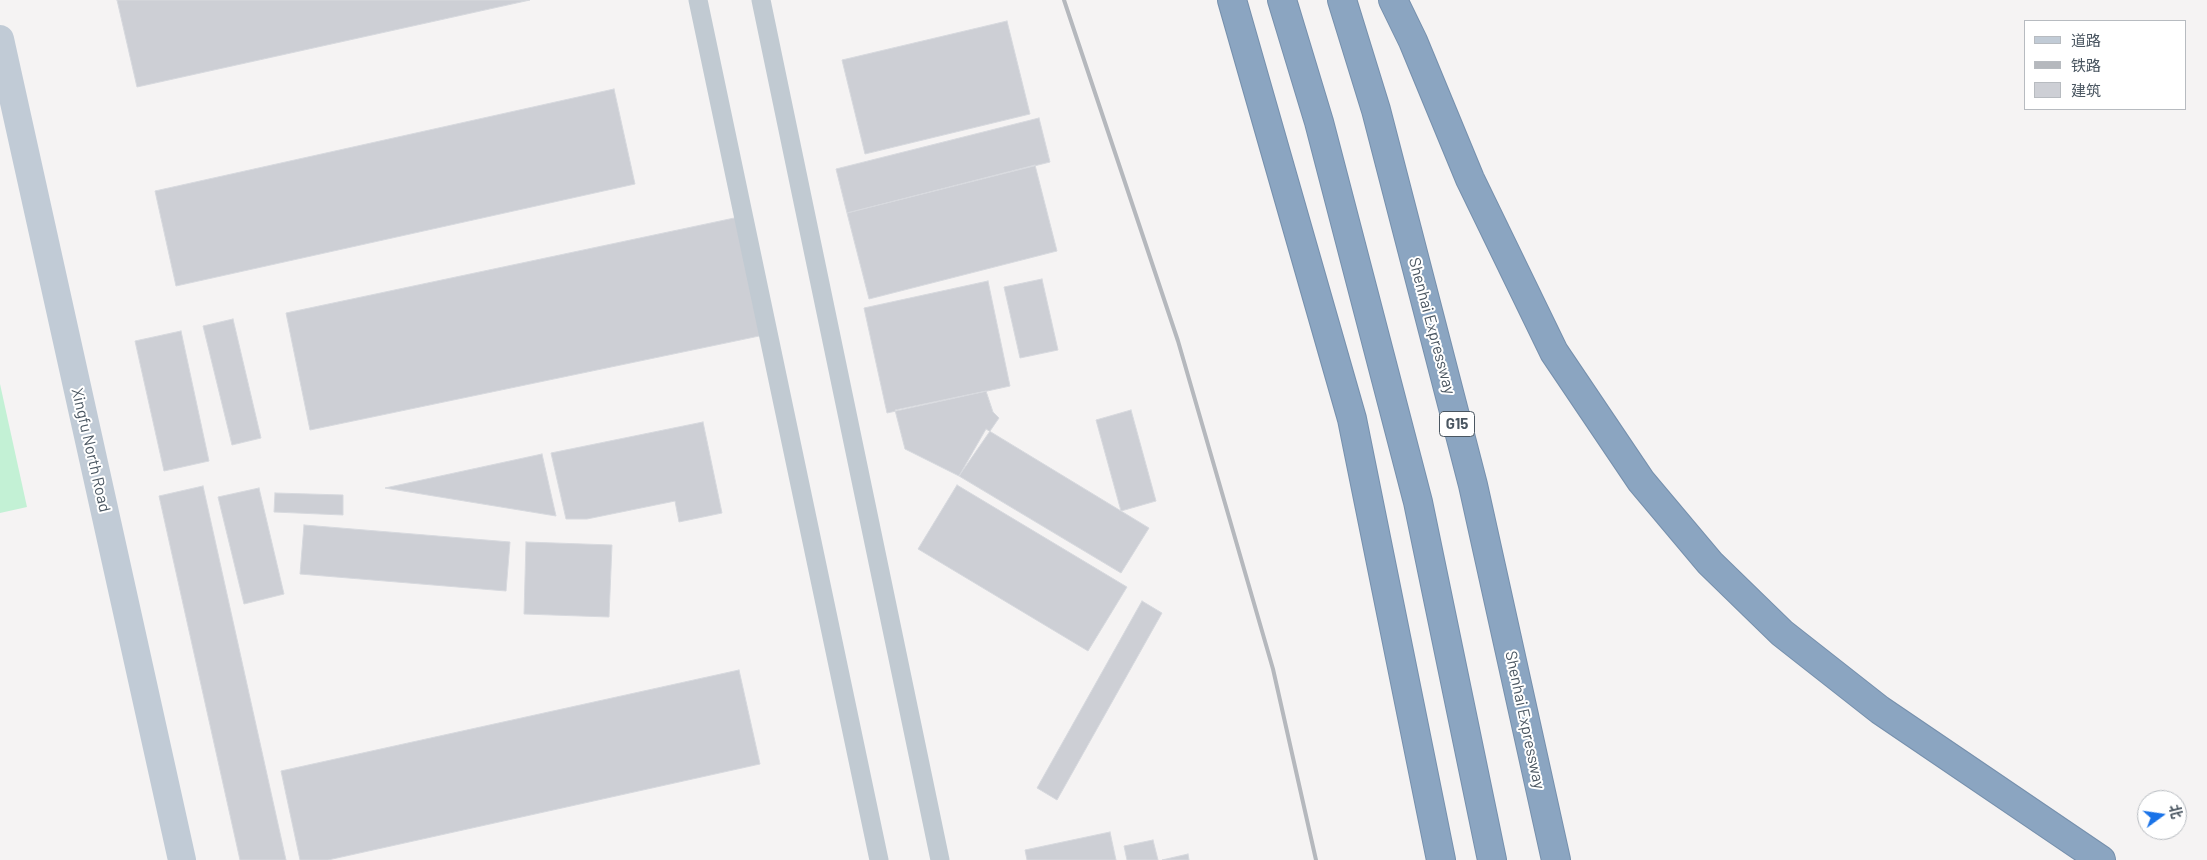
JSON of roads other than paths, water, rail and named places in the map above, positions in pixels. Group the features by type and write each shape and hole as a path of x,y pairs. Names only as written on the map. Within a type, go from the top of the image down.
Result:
{"highway":[{"path":"1232,0 1352,418 1441,860"},
{"path":"1282,0 1319,122 1418,502 1490,848"},
{"name":"Shenhai Expressway","path":"1342,0 1376,110 1473,485 1555,857"},
{"path":"1393,0 1413,41 1470,180 1554,352 1641,481 1710,563 1782,633 1880,710 2101,860"}],"main road":[{"name":"Xingfu North Road","path":"0,40 182,860"}],"lane":[{"path":"698,0 879,860"},
{"path":"762,0 940,860"}],"railway":[{"path":"1064,0 1178,341 1273,669 1316,860"}]}
